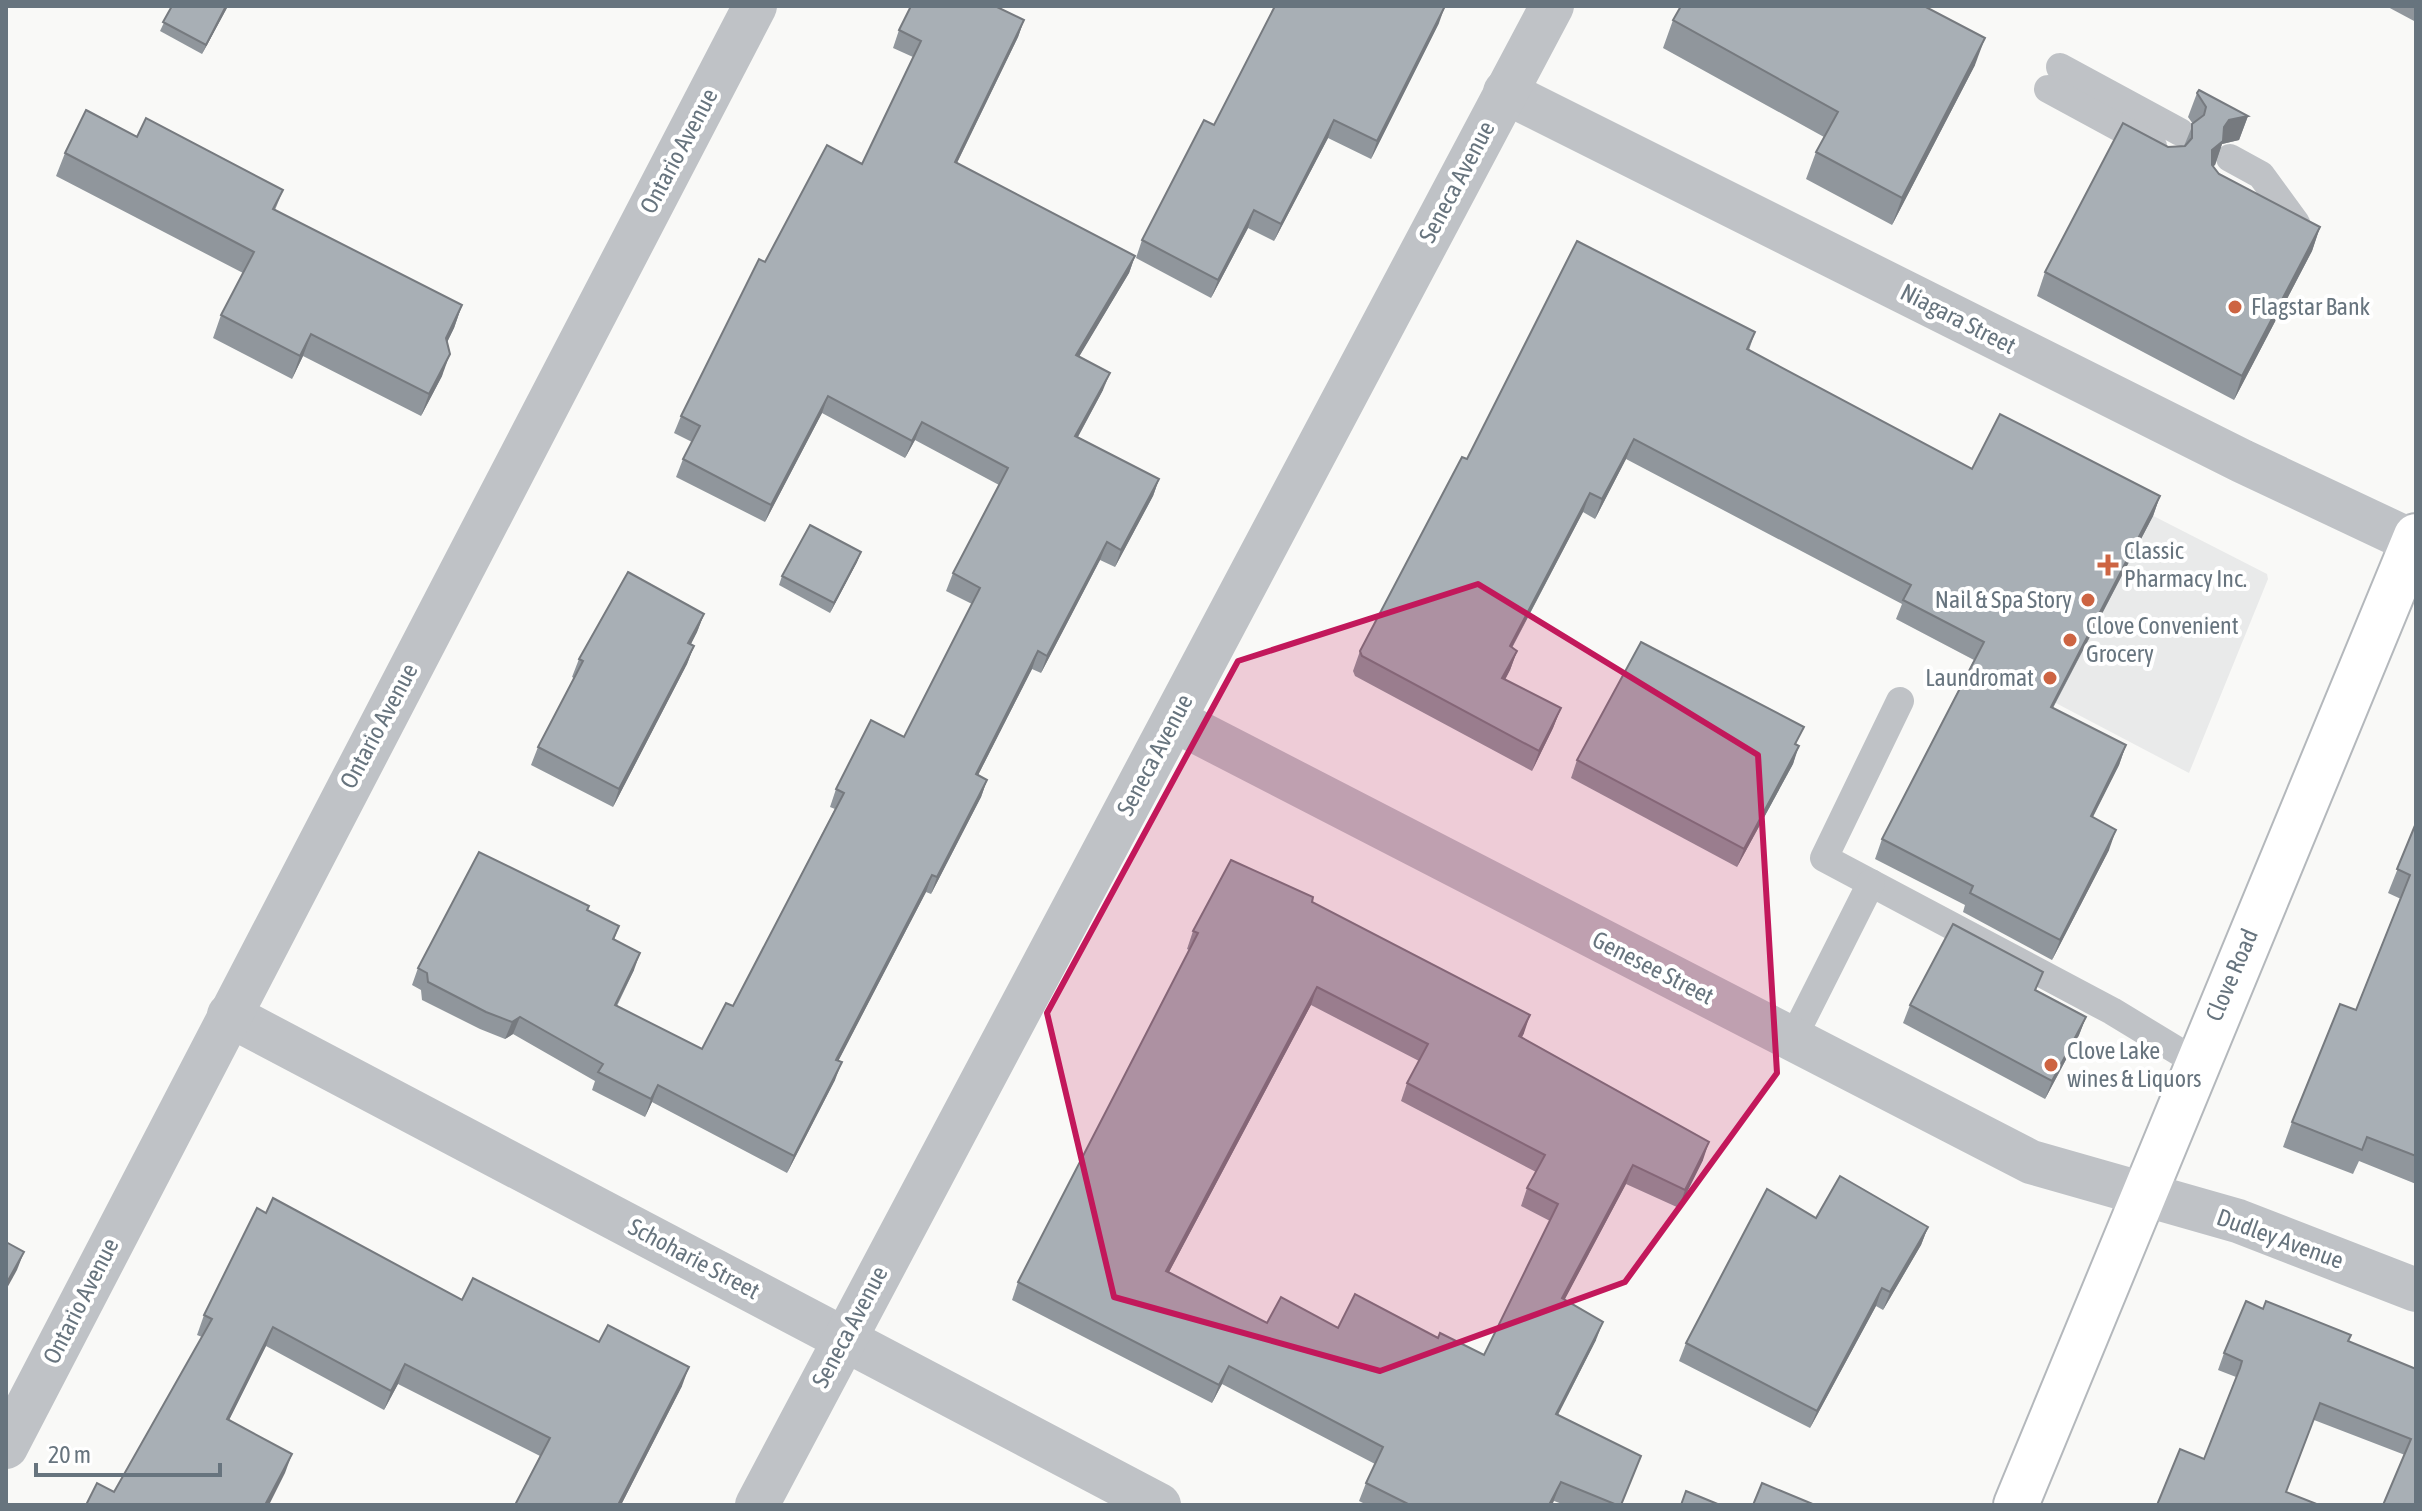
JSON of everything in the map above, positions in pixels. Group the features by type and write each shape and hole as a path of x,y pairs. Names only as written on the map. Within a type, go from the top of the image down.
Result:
{"main road":[{"name":"Clove Road","path":"2016,1505 2141,1194 2415,540"}],"street":[{"name":"Ontario Avenue","path":"6,1447 755,6"},
{"name":"Seneca Avenue","path":"757,1505 1552,6"},
{"name":"Niagara Street","path":"1505,92 2242,461 2415,540"},
{"name":"Genesee Street","path":"1174,720 2031,1162 2141,1194"},
{"name":"Schoharie Street","path":"229,1015 1159,1505"},
{"name":"Dudley Avenue","path":"2141,1194 2238,1221 2416,1290"}],"lane":[{"path":"2054,78 2174,143"},
{"path":"2224,170 2261,175 2296,223"},
{"path":"1900,701 1824,858 2112,1011 2196,1062"},
{"path":"1792,1040 1871,883"}],"highlighted area":[{"path":"1478,584 1758,755 1777,1073 1625,1282 1380,1371 1114,1297 1047,1013 1238,661"}],"shaded area":[{"path":"1993,434 2267,574 2268,579 2189,773 1896,619"}],"building":[{"path":"172,6 226,6 206,45 163,22"},
{"path":"911,6 995,6 1024,20 955,162 1135,256 1076,355 1110,373 1075,436 1159,479 1121,550 1107,542 1047,656 1038,651 976,774 987,780 937,877 932,875 836,1060 842,1062 794,1156 658,1085 651,1099 598,1072 603,1064 520,1017 512,1022 428,982 427,973 418,968 479,852 589,906 587,910 619,926 613,939 640,953 615,1005 702,1049 726,1003 733,1006 844,793 836,789 871,720 904,737 980,588 953,573 1008,468 922,422 912,441 828,396 771,505 683,459 700,426 681,416 759,259 765,262 827,145 862,164 921,41 899,30"},
{"path":"1275,6 1445,6 1377,141 1334,120 1281,224 1254,210 1218,280 1142,240 1204,120 1214,125"},
{"path":"1681,6 1924,6 1985,38 1902,198 1816,152 1838,112 1673,20"},
{"path":"2199,90 2248,116 2229,120 2224,127 2223,141 2212,150 2212,165 2219,174 2320,227 2242,376 2045,272 2123,123 2168,147 2185,146 2192,138 2192,124 2204,115 2206,107 2197,93"},
{"path":"86,110 137,137 146,118 283,190 273,209 462,305 446,338 450,354 429,394 311,334 300,356 221,315 254,252 65,153"},
{"path":"1577,241 1755,332 1747,349 1972,469 2000,414 2160,496 2051,707 2126,745 2091,816 2116,830 2060,940 1970,893 1973,886 1882,839 1984,642 1903,600 1911,585 1634,439 1602,499 1590,493 1510,646 1517,651 1502,678 1561,708 1539,751 1362,656 1360,651 1462,457 1467,459"},
{"path":"810,525 861,552 834,603 782,576"},
{"path":"628,572 704,614 688,643 694,646 619,789 538,747 583,661 579,659"},
{"path":"1641,642 1804,727 1795,744 1799,746 1744,849 1577,760"},
{"path":"2416,823 2416,1156 2367,1137 2362,1150 2292,1122 2340,1004 2356,1010 2410,875 2397,869"},
{"path":"1231,860 1313,897 1312,902 1530,1015 1519,1036 1709,1142 1685,1190 1633,1165 1562,1298 1603,1322 1556,1414 1641,1456 1621,1505 1561,1482 1549,1505 1410,1505 1366,1483 1383,1447 1229,1366 1219,1385 1018,1282 1198,933 1193,931","holes":["1317,987 1428,1044 1407,1083 1545,1155 1527,1188 1558,1204 1484,1355 1440,1333 1438,1338 1355,1294 1338,1328 1281,1297 1267,1323 1166,1271"]},
{"path":"1953,924 2043,972 2035,990 2086,1017 2052,1081 1910,1005"},
{"path":"1840,1176 1928,1227 1890,1292 1882,1288 1817,1411 1686,1343 1767,1189 1816,1218"},
{"path":"273,1198 462,1300 473,1278 599,1342 608,1325 689,1367 618,1505 515,1505 550,1438 405,1364 391,1391 273,1327 227,1419 292,1454 265,1505 86,1505 97,1483 114,1492 212,1319 204,1315 257,1208 266,1213"},
{"path":"6,1242 24,1252 6,1284"},
{"path":"2246,1301 2263,1309 2266,1301 2351,1335 2348,1341 2416,1369 2416,1505 2383,1505 2411,1439 2320,1403 2286,1492 2319,1505 2157,1505 2180,1449 2204,1459 2242,1361 2224,1353"},
{"path":"1762,1483 1815,1505 1753,1505"},
{"path":"1686,1491 1720,1505 1681,1505"}],"place":[{"name":"Flagstar Bank","path":"2235,307"},
{"name":"Classic Pharmacy Inc.","path":"2108,565"},
{"name":"Nail & Spa Story","path":"2088,600"},
{"name":"Clove Convenient Grocery","path":"2070,640"},
{"name":"Laundromat","path":"2050,678"},
{"name":"Clove Lake wines & Liquors","path":"2051,1065"}]}
